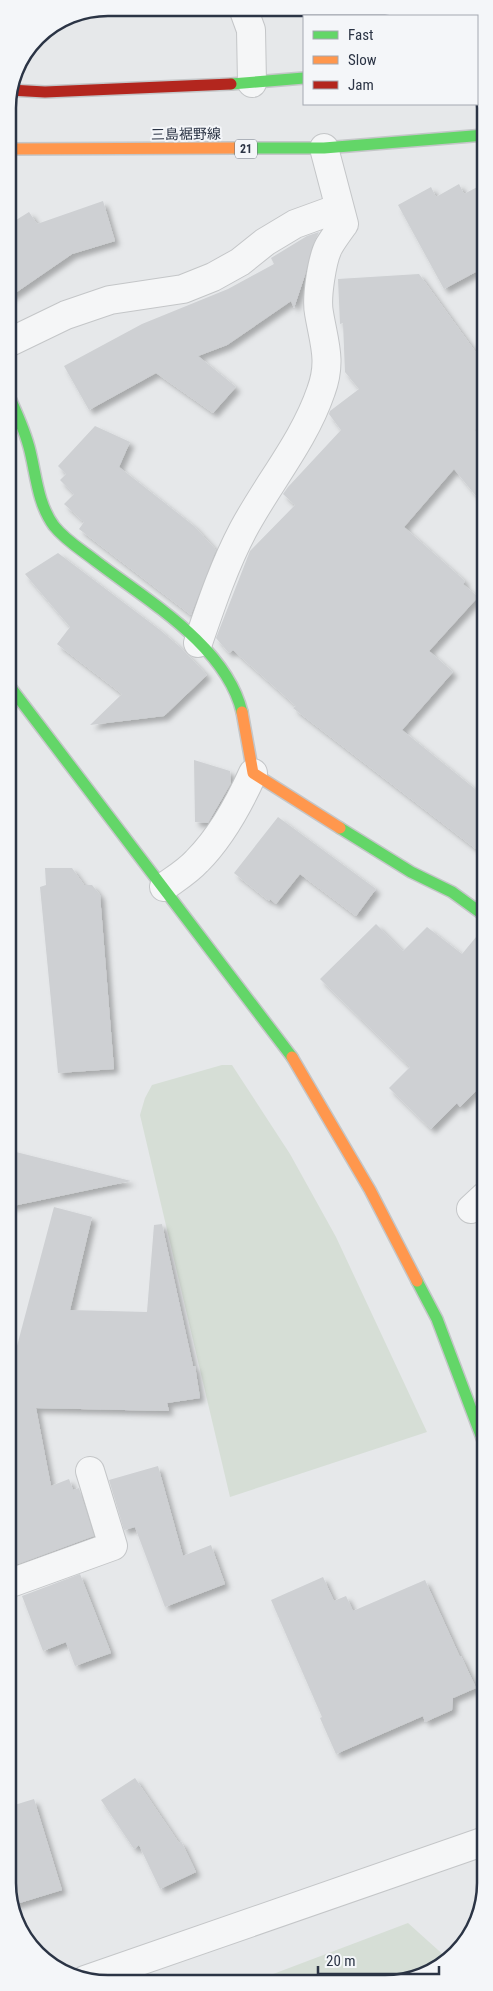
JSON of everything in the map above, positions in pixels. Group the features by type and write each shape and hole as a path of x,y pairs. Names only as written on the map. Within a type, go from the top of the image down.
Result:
{"street":[{"path":"246,16 251,30 252,83"},
{"path":"18,90 45,92 252,83 303,78"},
{"name":"三島裾野線","path":"16,149 324,148 477,135"},
{"path":"198,643 219,582 243,530 306,425 321,392 327,373 328,356 318,312 319,285 328,248 344,224 324,148"},
{"path":"16,339 66,316 110,300 142,297 183,289 213,277 240,262 265,242 295,224 339,208"},
{"path":"16,415 29,448 35,480 43,507 61,535 198,643 218,665 234,688 253,773 242,798 222,830 197,861 164,887"},
{"path":"16,694 287,1048 370,1190 437,1319 477,1425"},
{"path":"253,773 411,872 452,892 477,910"},
{"path":"16,1581 113,1546 90,1471"},
{"path":"100,1975 477,1844"}],"shaded area":[{"path":"222,1065 232,1065 290,1154 336,1237 427,1432 230,1497 140,1115 145,1098 152,1085"},
{"path":"408,1923 442,1954 414,1970 397,1974 271,1975"}],"building":[{"path":"459,184 464,194 477,187 477,271 444,289 398,205 431,187 436,197"},
{"path":"103,201 115,241 72,254 16,292 16,220 29,212 37,224"},
{"path":"319,232 312,247 294,308 291,301 227,345 198,356 236,387 213,413 156,373 89,410 64,366 142,324 228,289 274,264 271,258 307,236"},
{"path":"419,274 477,354 477,429 475,430 477,433 477,497 454,469 404,527 465,581 463,584 477,598 429,651 453,672 402,730 477,791 477,850 293,708 296,706 233,650 229,653 216,638 250,551 295,505 283,494 341,430 329,414 330,411 359,389 345,372 343,323 340,324 338,279"},
{"path":"95,426 130,442 119,467 194,526 216,550 191,615 79,529 84,522 64,504 74,494 60,480 66,474 58,466"},
{"path":"58,553 160,630 180,647 207,675 164,716 90,725 122,694 57,644 70,627 25,574"},
{"path":"194,760 230,771 231,783 208,823 195,822"},
{"path":"278,817 376,889 356,916 300,874 276,904 270,899 269,901 234,873"},
{"path":"45,868 72,868 84,885 92,885 100,895 114,1069 58,1073 40,887 46,885"},
{"path":"376,924 403,951 427,927 462,954 477,936 477,1090 460,1107 457,1103 431,1129 389,1088 410,1067 320,979"},
{"path":"16,1152 131,1181 16,1205"},
{"path":"54,1207 92,1217 70,1310 147,1312 154,1225 162,1224 193,1366 195,1366 200,1398 167,1403 169,1411 36,1408 51,1486 69,1479 73,1490 79,1488 94,1536 16,1565 16,1346"},
{"path":"158,1466 183,1556 211,1545 225,1584 165,1607 135,1527 124,1530 109,1480"},
{"path":"80,1574 111,1653 75,1666 66,1642 43,1651 22,1596"},
{"path":"323,1577 334,1601 346,1596 353,1611 425,1580 476,1688 453,1698 452,1710 425,1722 423,1716 336,1754 271,1600"},
{"path":"135,1778 179,1843 181,1841 196,1872 160,1889 139,1845 134,1849 101,1800"},
{"path":"34,1799 62,1890 19,1903 16,1883 16,1805"}],"traffic: fast":[{"path":"231,84 303,78"},
{"path":"235,148 324,148 477,136"},
{"path":"16,411 27,440 40,498 54,526 74,545 161,609 203,646 220,666 233,688 242,712"},
{"path":"16,695 292,1057"},
{"path":"340,828 411,872 452,892 477,910"},
{"path":"417,1281 437,1319 477,1425"}],"traffic: slow":[{"path":"16,149 235,148"},
{"path":"242,712 253,773 340,828"},
{"path":"292,1057 370,1190 417,1281"}],"traffic: jam":[{"path":"18,90 45,92 231,84"}]}
